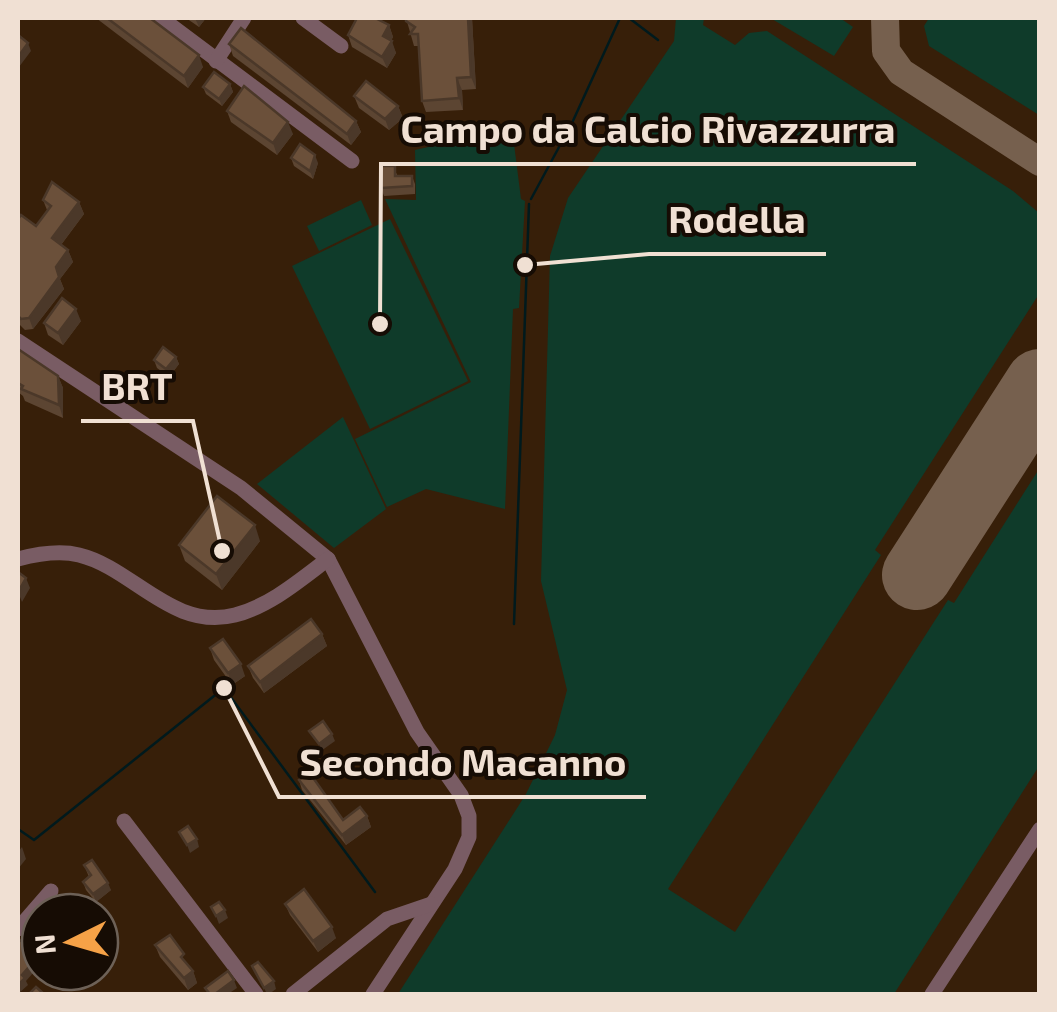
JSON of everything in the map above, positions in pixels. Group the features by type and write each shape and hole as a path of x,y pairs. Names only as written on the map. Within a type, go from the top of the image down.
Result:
{"street":[{"path":"161,18 352,160"},
{"path":"216,60 244,18"},
{"path":"302,18 341,46"},
{"path":"18,342 241,488 328,559 417,732 461,795 469,816 469,837 432,904 373,994"},
{"path":"18,559 61,553 82,556 154,598 208,616 233,616 256,606 328,559"},
{"path":"124,821 256,994"},
{"path":"932,994 1040,829"},
{"path":"18,929 51,890"},
{"path":"293,994 387,919 432,904"}],"green space":[{"path":"676,18 704,18 703,25 735,45 749,33 767,31 1013,191 1039,213 1039,294 875,550 881,555 668,889 735,932 948,600 954,603 1039,469 1039,766 894,994 398,994 526,794 555,735 567,690 541,581 550,256 568,198 674,41"},
{"path":"840,18 853,27 834,56 772,19"},
{"path":"929,18 1039,18 1039,115 929,46 924,26"},
{"path":"512,128 521,199 525,201 519,308 513,309 505,509 426,489 387,507 355,439 471,382 385,199 416,200 415,150"},
{"path":"361,200 372,225 319,251 307,226"},
{"path":"390,219 468,381 370,429 292,266"},
{"path":"343,417 386,509 334,548 257,484"}],"building":[{"path":"107,18 150,18 199,55 184,76"},
{"path":"357,18 375,18 389,25 383,36 392,41 382,57 348,35"},
{"path":"406,18 468,18 471,77 457,78 459,98 422,101 418,34 410,34 415,27"},
{"path":"241,28 356,121 347,134 229,44"},
{"path":"18,35 28,43 18,57"},
{"path":"214,72 230,84 219,99 203,87"},
{"path":"366,81 398,106 385,119 354,96"},
{"path":"244,86 288,122 273,143 227,111"},
{"path":"300,144 315,155 310,171 291,158"},
{"path":"381,166 395,166 395,176 412,176 412,186 381,188"},
{"path":"52,182 79,202 52,238 68,250 56,267 59,277 29,318 21,319 18,219 21,215 36,226 51,206 43,200"},
{"path":"62,298 76,309 58,333 44,323"},
{"path":"163,347 176,357 166,369 154,360"},
{"path":"18,349 58,376 59,405 21,389"},
{"path":"217,496 255,525 216,574 179,545"},
{"path":"18,572 26,578 18,592"},
{"path":"311,619 322,634 260,682 248,666"},
{"path":"223,639 241,664 228,673 210,648"},
{"path":"323,721 332,734 319,744 309,731"},
{"path":"309,772 343,820 360,807 367,816 342,835 299,780"},
{"path":"188,826 197,839 187,845 179,832"},
{"path":"92,860 108,883 91,892 83,882 91,875 84,865"},
{"path":"304,889 332,927 313,941 285,904"},
{"path":"219,902 225,910 216,916 211,907"},
{"path":"170,935 193,971 184,978 155,945"},
{"path":"20,940 18,985 18,943"},
{"path":"258,962 274,981 264,988 252,966"},
{"path":"228,971 234,980 210,994 205,988"}],"waterway":[{"path":"531,199 572,123 620,18"},
{"path":"629,18 658,40"},
{"path":"514,624 529,204"},
{"path":"18,829 34,840 224,688 375,892"}],"taxiway":[{"path":"885,18 886,51 901,72 1040,162"}],"runway":[{"path":"917,575 1040,384"}],"place":[{"name":"Rodella","path":"525,265"},
{"name":"Campo da Calcio Rivazzurra","path":"380,324"},
{"name":"BRT","path":"222,551"},
{"name":"Secondo Macanno","path":"224,688"}]}
